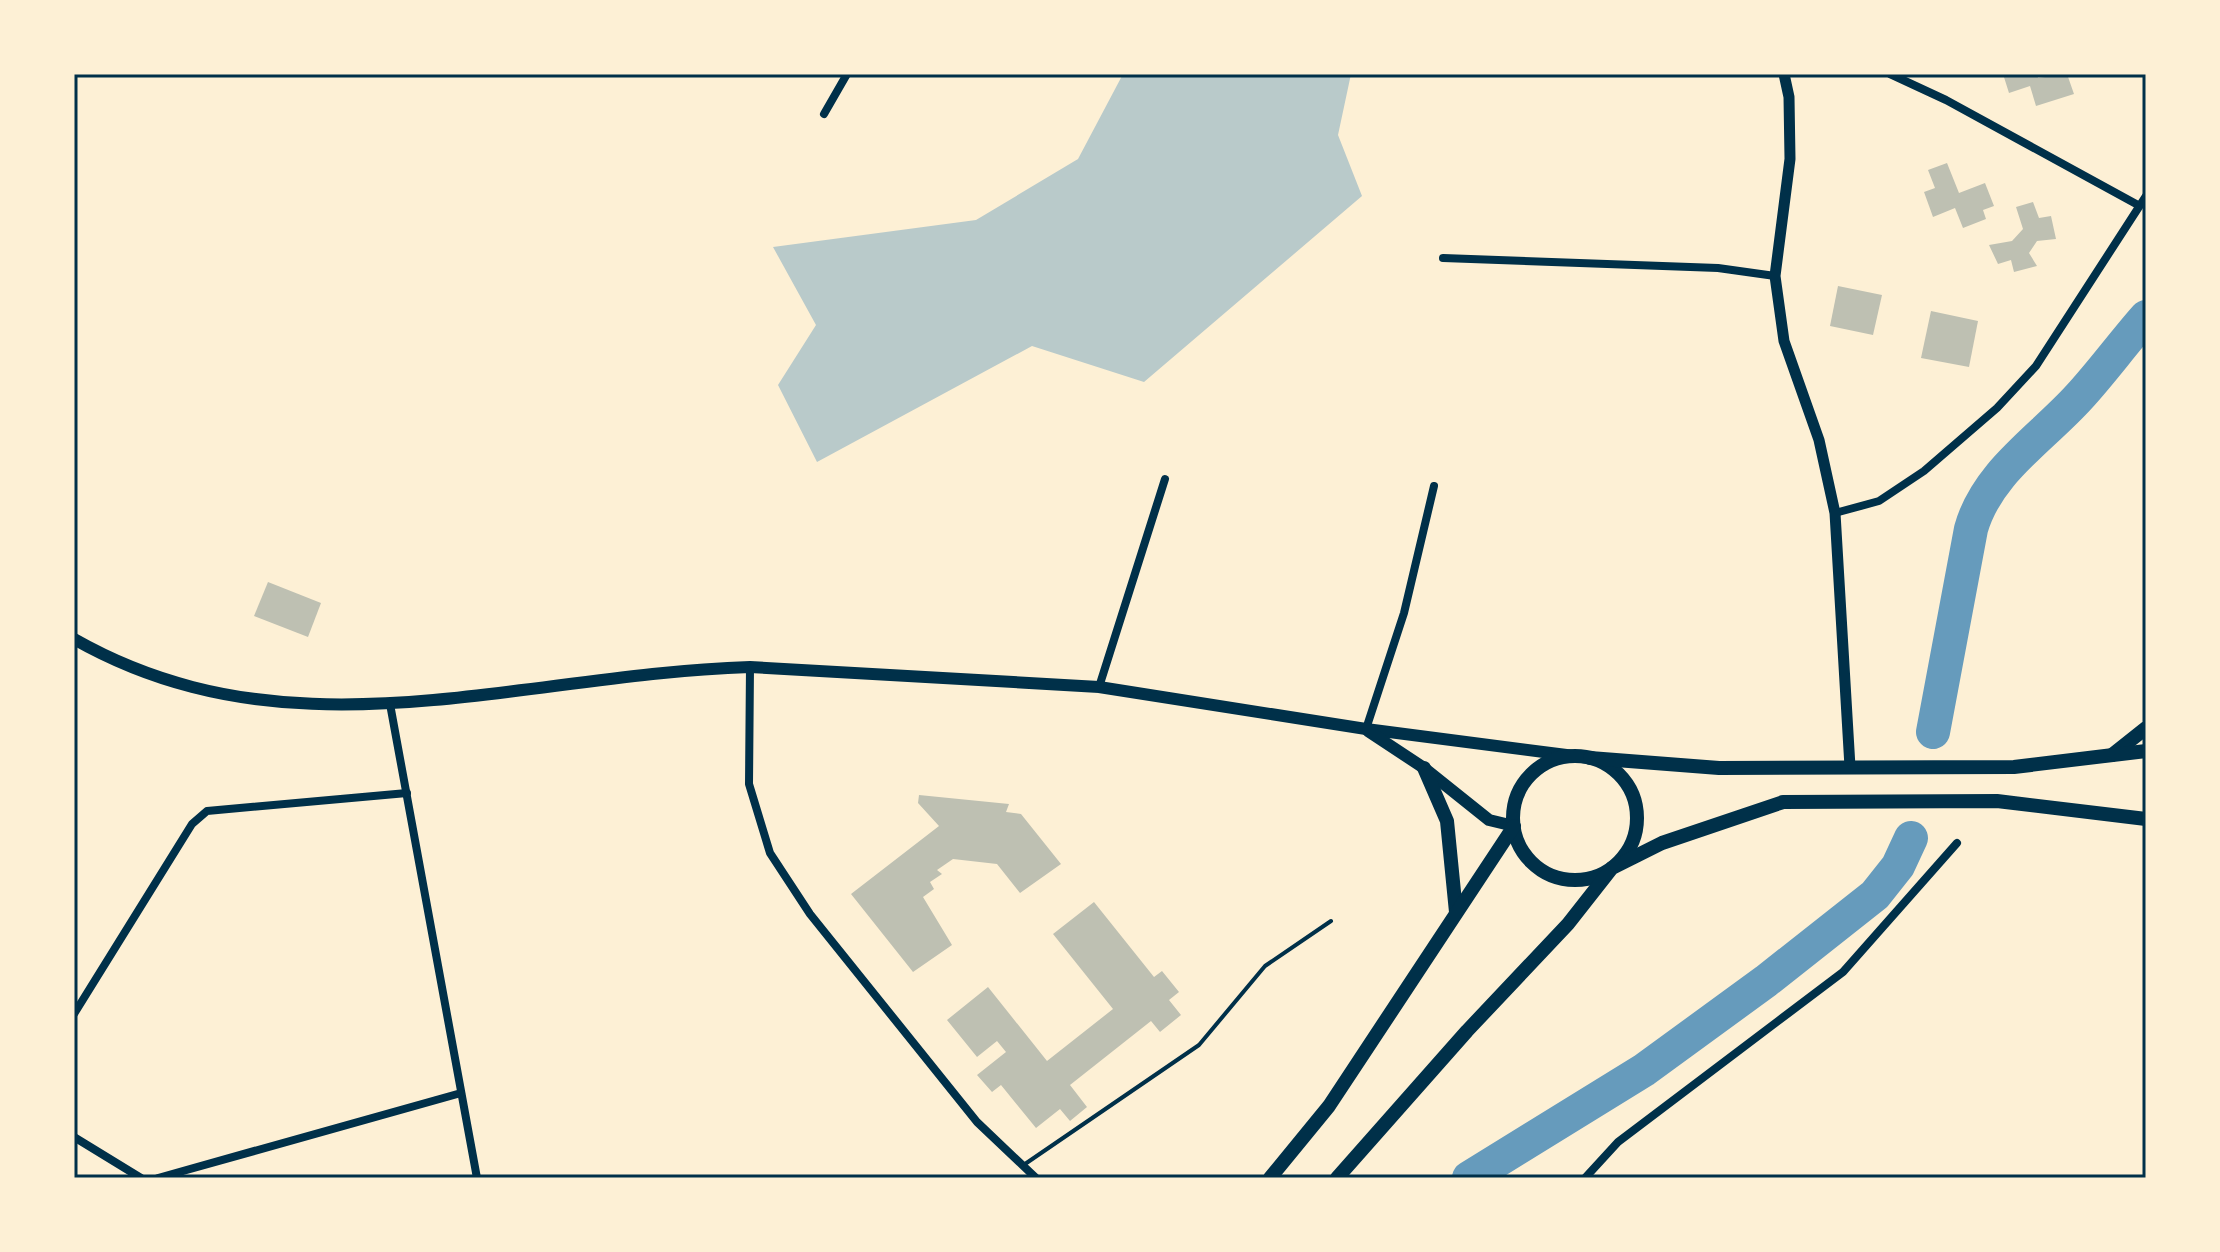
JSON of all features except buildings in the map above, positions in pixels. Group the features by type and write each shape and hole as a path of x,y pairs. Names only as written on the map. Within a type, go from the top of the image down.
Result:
{"highway":[{"path":"2109,758 2146,728"},
{"path":"2146,751 2109,758 2014,767 1719,768 1570,757 1538,768 1519,791 1514,826 1521,849 1532,862 1556,877 1583,879 1692,832 1783,802 1997,801 2146,819"},
{"path":"1337,1178 1467,1031 1568,924 1632,842 1637,825 1635,801 1623,779 1590,758"},
{"path":"1424,768 1447,821 1456,912"},
{"path":"1270,1178 1329,1106 1514,826"}],"main road":[{"path":"74,639 169,683 242,699 317,705 390,704 694,669 750,667 1099,687 1366,729 1590,758"},
{"path":"1366,729 1424,768 1489,820 1514,826"}],"street":[{"path":"824,114 847,74"},
{"path":"1784,74 1789,97 1790,159 1775,276 1784,341 1819,440 1835,513 1850,767"},
{"path":"1890,74 1946,100 2138,205"},
{"path":"1835,513 1879,501 1924,471 1997,408 2036,366 2146,196"},
{"path":"1443,258 1718,268 1775,276"},
{"path":"1099,687 1165,479"},
{"path":"1366,729 1404,613 1434,486"},
{"path":"750,667 749,784 770,853 810,914 977,1122 1036,1178"},
{"path":"390,704 477,1178"},
{"path":"74,1014 192,824 207,811 407,793"},
{"path":"1585,1178 1618,1142 1843,972 1957,843"},
{"path":"158,1178 461,1093"},
{"path":"74,1137 141,1178"}],"lane":[{"path":"1023,1166 1199,1045 1265,966 1331,921"}],"shaded area":[{"path":"1123,74 1351,74 1338,135 1362,196 1144,382 1032,346 817,462 778,385 816,325 773,247 976,220 1078,159"}],"waterway":[{"path":"1933,732 1971,529 1979,509 2002,473 2079,397 2146,317"},
{"path":"1469,1178 1644,1070 1766,981 1875,895 1898,866 1911,838"}]}
